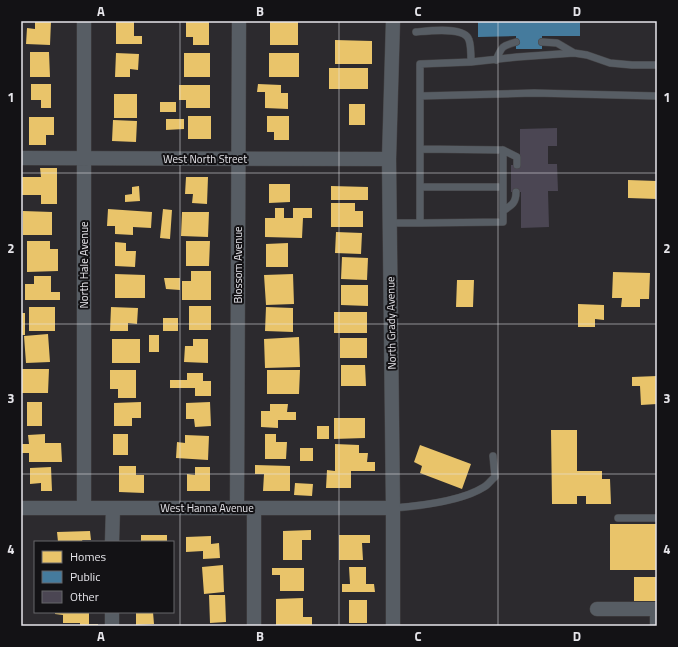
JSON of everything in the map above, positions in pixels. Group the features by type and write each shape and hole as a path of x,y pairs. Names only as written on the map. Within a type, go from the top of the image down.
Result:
{"street":[{"name":"North Hale Avenue","path":"84,21 84,508"},
{"name":"Blossom Avenue","path":"237,508 239,21"},
{"name":"North Grady Avenue","path":"392,626 393,508 389,159 393,21"},
{"name":"West North Street","path":"21,158 389,159"},
{"name":"West Hanna Avenue","path":"21,508 393,508"},
{"path":"112,508 112,541"},
{"path":"254,508 254,626"},
{"path":"597,609 657,609"},
{"path":"112,613 112,626"},
{"path":"657,616 657,626"}],"lane":[{"path":"416,32 454,31 465,34 469,40 471,62"},
{"path":"496,60 504,45 516,42"},
{"path":"542,42 557,43 574,53"},
{"path":"420,223 420,64 471,62 574,53 586,55 610,63 657,65"},
{"path":"420,96 534,93 657,96"},
{"path":"420,149 503,150 517,157 517,165"},
{"path":"390,223 503,222 503,150"},
{"path":"420,187 503,187"},
{"path":"503,211 514,204 516,192"},
{"path":"393,508 429,504 464,496 474,492 485,486 495,476 493,456"},
{"path":"618,518 657,518"}],"building: Homes":[{"path":"35,21 51,21 50,45 26,44 27,28 35,29"},
{"path":"116,21 134,21 134,36 142,36 142,44 116,44"},
{"path":"186,21 209,21 209,45 193,45 193,37 186,37"},
{"path":"270,21 298,21 298,45 270,45"},
{"path":"335,40 372,41 372,64 335,64"},
{"path":"30,52 49,52 50,77 30,77"},
{"path":"116,53 139,54 138,70 130,69 130,77 115,77"},
{"path":"184,53 210,53 210,77 184,77"},
{"path":"269,53 299,53 299,77 269,77"},
{"path":"329,68 368,68 368,89 329,89"},
{"path":"31,84 51,84 51,108 41,108 41,100 31,100"},
{"path":"258,84 281,85 281,93 288,93 288,109 265,108 265,92 257,92"},
{"path":"179,85 210,85 210,108 186,108 186,100 179,100"},
{"path":"114,94 137,94 137,118 114,118"},
{"path":"160,102 176,102 176,112 160,112"},
{"path":"349,104 365,104 365,125 349,125"},
{"path":"188,116 211,116 211,139 188,139"},
{"path":"267,116 289,116 289,140 274,140 274,132 267,132"},
{"path":"29,117 54,117 54,135 46,135 46,145 29,145"},
{"path":"166,119 184,119 184,129 166,130"},
{"path":"113,120 137,121 136,142 112,141"},
{"path":"40,168 57,168 57,204 41,204 41,195 21,195 21,177 41,177"},
{"path":"186,177 208,177 207,204 192,203 193,194 185,194"},
{"path":"628,180 657,181 657,199 628,198"},
{"path":"269,184 290,184 290,202 269,203"},
{"path":"139,186 140,201 125,202 125,195 132,194 132,187"},
{"path":"331,186 368,187 368,200 331,200"},
{"path":"331,203 355,203 355,211 363,211 363,227 331,227"},
{"path":"275,208 284,208 284,218 293,218 293,208 312,208 312,218 303,218 302,238 265,237 265,218 275,218"},
{"path":"108,209 152,212 151,228 133,227 133,235 115,234 115,226 107,226"},
{"path":"163,209 172,210 170,239 160,238"},
{"path":"23,211 52,212 52,235 23,235"},
{"path":"182,212 209,212 208,237 181,236"},
{"path":"336,232 362,233 361,254 335,253"},
{"path":"27,241 50,241 50,249 58,249 58,271 27,272"},
{"path":"186,241 210,241 209,266 186,266"},
{"path":"115,242 126,243 126,251 136,251 135,267 115,266"},
{"path":"288,243 288,267 266,267 266,244"},
{"path":"342,257 368,258 367,280 341,279"},
{"path":"191,271 211,271 211,300 182,300 182,281 191,281"},
{"path":"613,272 650,273 649,299 640,299 640,307 621,307 622,298 612,298"},
{"path":"115,274 145,275 145,298 115,298"},
{"path":"293,274 294,304 266,305 264,275"},
{"path":"34,276 51,276 51,292 60,292 60,300 25,300 25,284 34,284"},
{"path":"164,278 180,278 180,290 166,289"},
{"path":"457,280 474,280 473,307 456,307"},
{"path":"341,285 368,285 368,306 341,305"},
{"path":"578,304 604,305 604,320 595,319 595,327 578,327"},
{"path":"189,306 211,306 211,330 189,330"},
{"path":"29,307 55,307 55,331 29,331"},
{"path":"111,307 138,308 137,324 128,323 128,331 110,331"},
{"path":"266,307 293,308 293,332 265,331"},
{"path":"334,312 367,312 367,333 334,333"},
{"path":"21,313 25,313 25,335 21,335"},
{"path":"163,318 178,318 178,331 163,331"},
{"path":"48,334 50,362 26,363 24,336"},
{"path":"149,335 159,335 159,352 149,352"},
{"path":"299,337 300,367 265,368 264,339"},
{"path":"340,338 367,338 367,358 340,358"},
{"path":"112,339 140,339 140,363 112,363"},
{"path":"193,339 208,339 208,363 184,362 185,346 193,346"},
{"path":"341,365 365,365 366,386 341,386"},
{"path":"21,369 49,369 48,393 21,393"},
{"path":"110,370 136,370 136,398 118,398 118,389 110,389"},
{"path":"267,370 300,370 299,394 267,394"},
{"path":"187,373 203,373 203,381 211,381 211,396 195,396 195,388 170,388 170,380 187,380"},
{"path":"657,376 657,404 641,405 640,386 632,386 632,377"},
{"path":"27,402 42,402 42,426 27,426"},
{"path":"141,402 141,418 132,418 132,426 114,426 114,403"},
{"path":"210,402 211,426 195,427 194,419 186,419 186,403"},
{"path":"270,404 288,404 287,412 296,412 296,420 278,420 278,428 261,427 261,411 270,411"},
{"path":"334,418 365,418 365,438 334,439"},
{"path":"317,426 329,426 329,439 317,439"},
{"path":"551,430 577,430 577,471 602,471 602,479 610,479 611,504 586,504 586,496 577,496 577,504 552,504"},
{"path":"45,434 45,443 61,443 62,462 29,462 29,453 21,453 21,444 29,444 28,435"},
{"path":"113,434 128,434 128,455 113,455"},
{"path":"265,434 276,434 276,442 287,442 286,459 265,459"},
{"path":"185,435 209,436 208,460 176,458 177,442 185,443"},
{"path":"335,444 359,445 359,453 368,453 367,462 375,462 375,471 351,471 351,488 326,488 327,470 335,471"},
{"path":"420,445 471,464 462,489 420,473 422,466 414,462"},
{"path":"300,448 313,448 313,461 300,461"},
{"path":"255,465 290,466 290,491 263,491 264,474 255,474"},
{"path":"119,466 136,466 136,475 144,475 144,493 119,492"},
{"path":"51,467 52,491 41,491 41,483 30,484 30,468"},
{"path":"195,467 210,467 210,491 187,491 187,474 195,475"},
{"path":"295,483 313,484 312,496 294,495"},
{"path":"610,524 657,524 657,570 610,570"},
{"path":"311,530 311,540 302,540 302,560 283,560 283,531"},
{"path":"90,531 91,540 58,541 57,532"},
{"path":"141,535 167,535 167,541 141,541"},
{"path":"339,535 370,535 370,543 362,543 363,560 339,560"},
{"path":"211,536 211,544 219,543 220,558 203,559 203,551 186,552 186,537"},
{"path":"223,565 224,592 204,594 202,567"},
{"path":"349,567 366,567 366,584 374,584 375,592 342,592 342,584 350,584"},
{"path":"272,568 304,568 304,591 280,591 280,575 272,575"},
{"path":"634,577 657,577 657,601 634,601"},
{"path":"209,595 225,595 226,622 210,623"},
{"path":"303,598 303,617 312,617 312,626 276,626 276,599"},
{"path":"349,600 367,600 367,623 349,623"},
{"path":"89,613 89,624 98,624 98,626 80,626 80,623 63,623 63,615 55,614"},
{"path":"136,613 153,613 154,624 136,625"}],"building: Public":[{"path":"478,21 580,21 580,36 542,36 542,49 516,49 516,36 478,37"}],"building: Other":[{"path":"557,128 557,146 548,146 548,164 557,164 558,191 548,191 549,227 521,228 521,192 511,192 511,165 520,165 520,129"}]}
